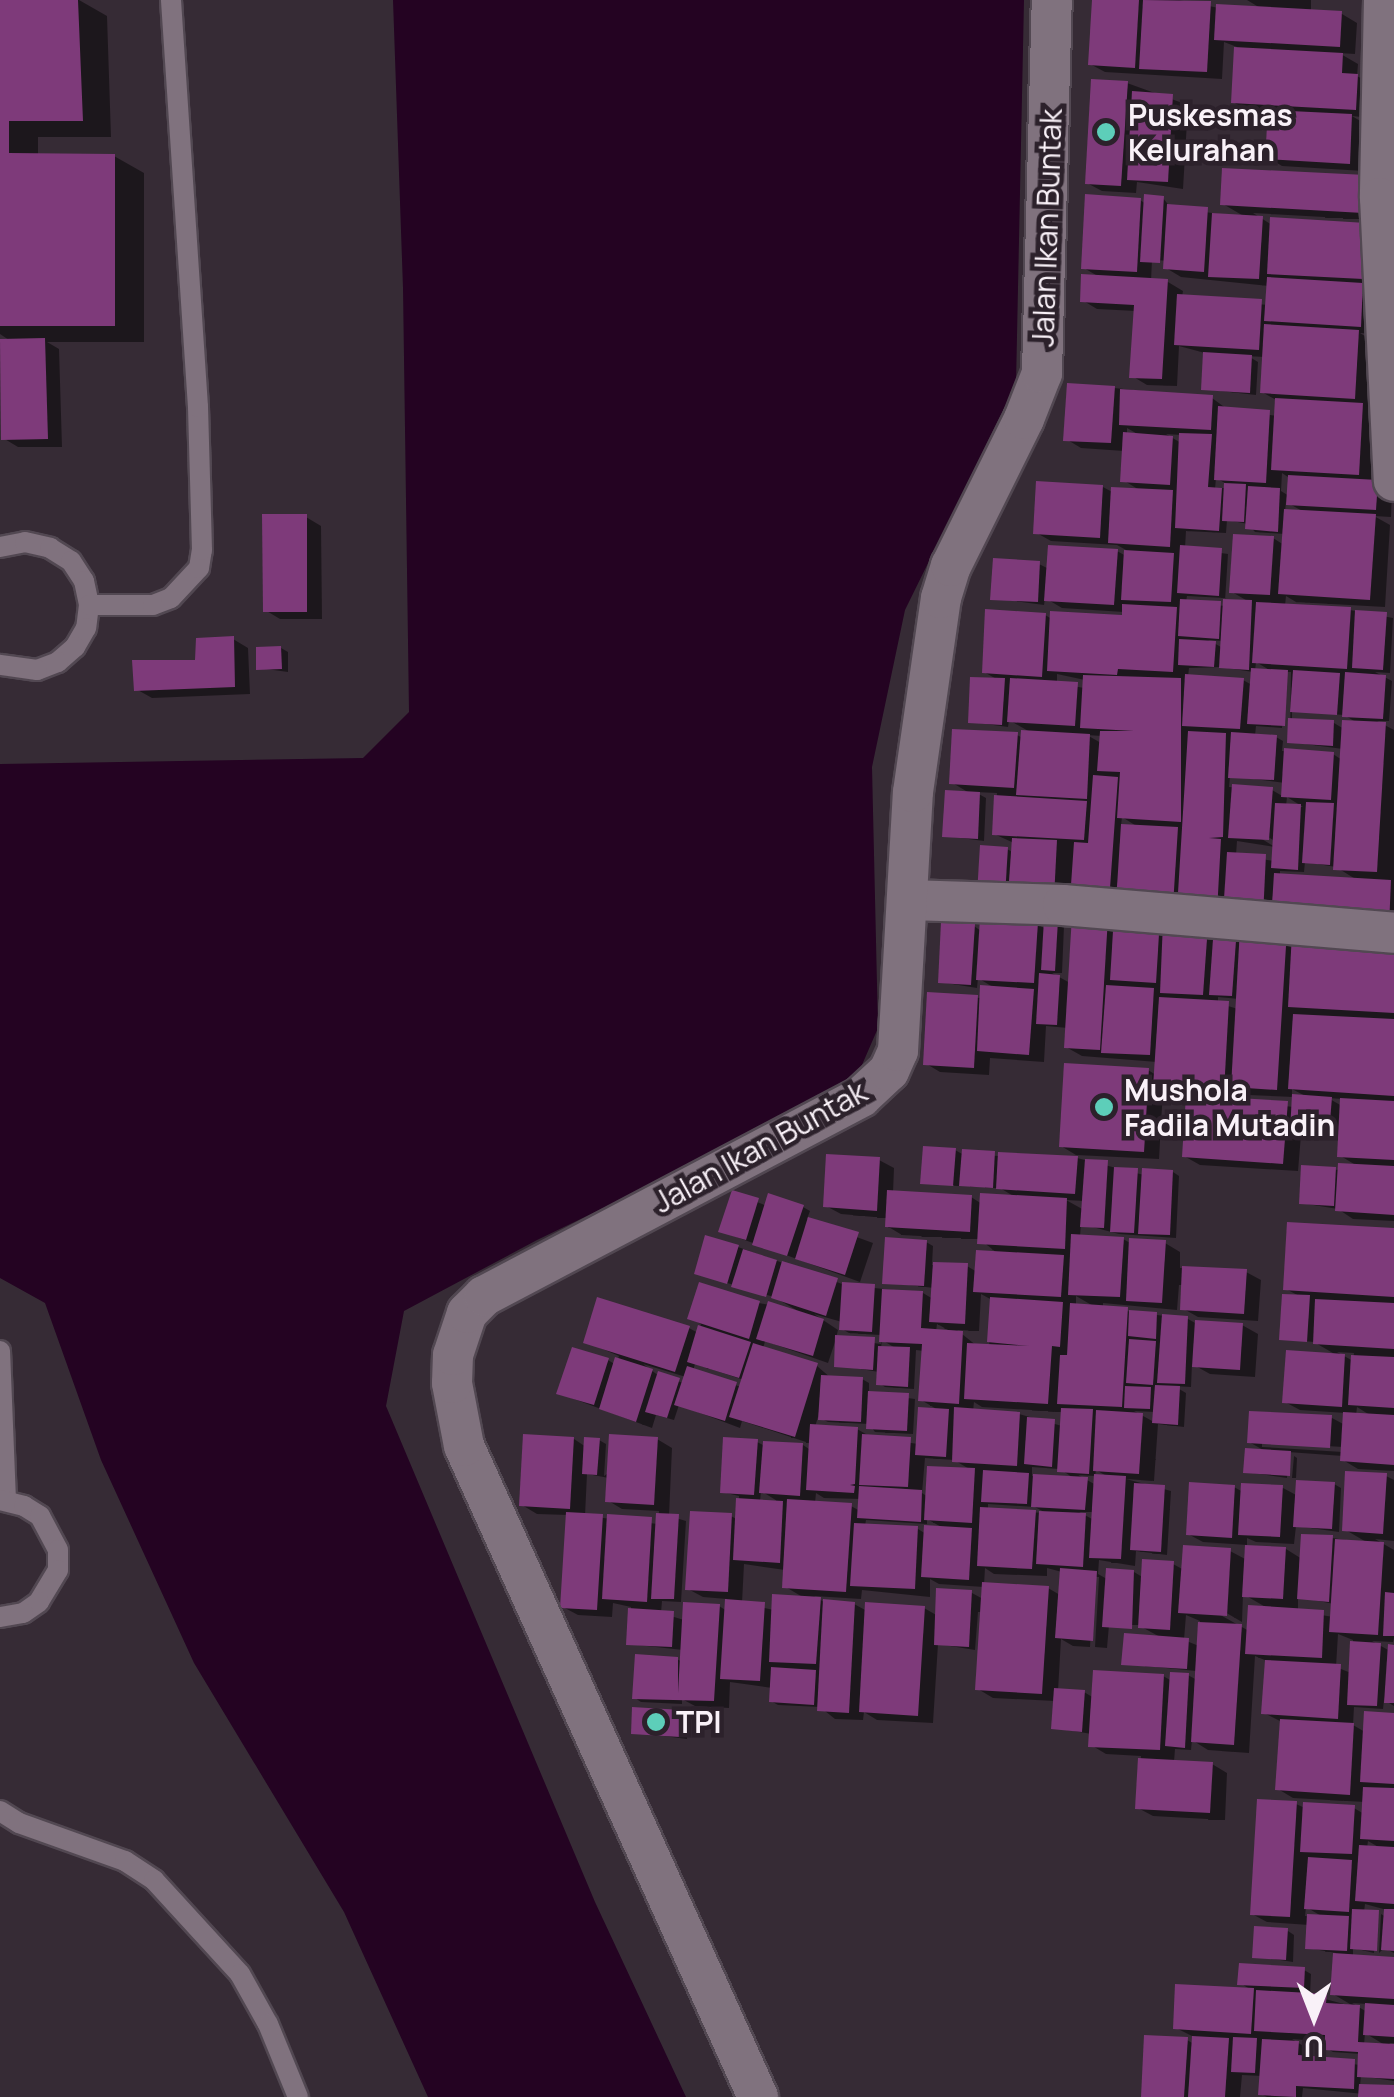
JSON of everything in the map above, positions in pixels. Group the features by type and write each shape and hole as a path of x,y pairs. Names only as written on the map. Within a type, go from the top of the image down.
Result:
{"street":[{"name":"Jalan Ikan Buntak","path":"758,2097 464,1446 452,1383 453,1355 467,1313 484,1296 844,1106 889,1070 898,1051 913,792 942,598 951,566 1024,419 1042,374 1052,0"},
{"path":"1384,0 1380,198 1394,481"},
{"path":"908,900 1063,905 1394,934"}],"lane":[{"path":"89,605 153,604 170,598 199,568 202,550 198,407 171,0"},
{"path":"0,547 25,542 50,548 78,571 89,605 86,628 58,662 38,670 5,672"},
{"path":"0,1351 3,1500 40,1516 52,1532 58,1570 39,1602 23,1613 0,1617"},
{"path":"0,1811 19,1823 125,1861 154,1880 240,1974 268,2024 298,2097"}],"shaded area":[{"path":"393,0 1024,0 1016,384 905,610 872,767 878,1028 852,1088 537,1240 404,1311 386,1406 595,1902 686,2097 428,2097 344,1912 194,1663 101,1460 45,1303 0,1278 0,764 363,758 409,712 403,288"}],"building":[{"path":"0,0 78,0 83,121 9,121 9,153 115,154 115,326 0,326"},
{"path":"1092,0 1139,0 1135,68 1088,65"},
{"path":"1143,0 1211,1 1207,72 1139,69"},
{"path":"1216,4 1342,11 1340,47 1214,40"},
{"path":"1234,47 1343,53 1342,73 1358,74 1356,110 1231,103"},
{"name":"Puskesmas Kelurahan","path":"1091,79 1128,81 1121,186 1085,184"},
{"path":"1132,91 1173,94 1168,182 1127,180"},
{"path":"1268,110 1352,114 1350,164 1265,159"},
{"path":"1222,168 1366,175 1363,213 1220,205"},
{"path":"1085,194 1141,198 1137,272 1081,269"},
{"path":"1144,194 1164,196 1160,263 1140,262"},
{"path":"1167,204 1208,207 1204,272 1163,269"},
{"path":"1212,213 1263,216 1259,279 1208,277"},
{"path":"1270,217 1366,223 1363,279 1267,274"},
{"path":"1081,274 1168,279 1162,379 1129,378 1134,305 1080,302"},
{"path":"1267,277 1363,283 1361,327 1264,321"},
{"path":"1177,294 1262,299 1259,350 1174,345"},
{"path":"1264,324 1359,330 1355,399 1260,393"},
{"path":"45,338 48,439 1,440 0,339"},
{"path":"1203,352 1252,355 1250,393 1201,390"},
{"path":"1067,383 1115,386 1111,443 1063,441"},
{"path":"1120,389 1213,395 1211,430 1119,425"},
{"path":"1275,398 1363,403 1359,475 1271,470"},
{"path":"1218,406 1270,410 1266,483 1214,480"},
{"path":"1123,432 1173,436 1170,485 1120,482"},
{"path":"1179,433 1212,434 1208,487 1222,488 1219,531 1175,528"},
{"path":"1288,475 1378,480 1376,510 1286,505"},
{"path":"1036,481 1103,485 1100,538 1033,534"},
{"path":"1224,483 1246,484 1244,522 1222,521"},
{"path":"1248,486 1280,488 1278,532 1245,529"},
{"path":"1111,487 1173,490 1170,547 1108,543"},
{"path":"1284,509 1376,514 1370,600 1278,594"},
{"path":"262,514 307,514 307,612 263,612"},
{"path":"1233,534 1274,536 1270,595 1229,593"},
{"path":"1048,545 1118,549 1114,605 1044,601"},
{"path":"1180,545 1222,548 1219,596 1177,593"},
{"path":"1124,550 1174,553 1171,602 1121,600"},
{"path":"993,558 1040,561 1038,602 990,600"},
{"path":"1180,599 1221,601 1219,639 1178,636"},
{"path":"1223,599 1252,600 1249,670 1219,668"},
{"path":"1256,602 1351,607 1347,669 1252,663"},
{"path":"1122,604 1177,607 1173,672 1118,669 1117,675 1047,671 1050,611 1122,615"},
{"path":"985,609 1046,613 1042,677 982,673"},
{"path":"1355,610 1387,612 1383,670 1352,668"},
{"path":"234,636 235,687 134,691 132,660 195,660 196,638"},
{"path":"1179,639 1216,641 1214,667 1178,665"},
{"path":"281,646 282,669 256,670 256,647"},
{"path":"1251,668 1288,670 1285,726 1247,724"},
{"path":"1293,670 1340,673 1337,715 1290,712"},
{"path":"1345,672 1386,675 1383,719 1342,717"},
{"path":"1185,674 1244,678 1240,729 1182,726"},
{"path":"1083,675 1181,678 1181,822 1117,818 1120,772 1097,771 1100,731 1134,731 1080,728"},
{"path":"970,677 1005,678 1002,725 968,723"},
{"path":"1010,678 1078,682 1075,726 1007,722"},
{"path":"1288,718 1334,720 1333,746 1287,743"},
{"path":"1342,720 1386,722 1377,872 1333,870"},
{"path":"952,729 1018,732 1014,788 949,784"},
{"path":"1021,730 1090,734 1087,799 1016,795"},
{"path":"1188,731 1226,733 1223,837 1209,838 1221,839 1217,912 1177,909"},
{"path":"1231,732 1277,735 1274,780 1228,778"},
{"path":"1284,748 1334,752 1331,800 1281,797"},
{"path":"1093,775 1118,777 1109,902 1070,899 1074,842 1088,843"},
{"path":"1232,784 1273,787 1269,840 1228,838"},
{"path":"945,790 980,792 978,839 942,837"},
{"path":"994,795 1087,801 1084,840 992,835"},
{"path":"1306,802 1334,803 1330,865 1302,863"},
{"path":"1275,803 1301,804 1298,870 1271,868"},
{"path":"1121,824 1178,827 1173,906 1116,902"},
{"path":"1012,838 1057,840 1054,898 1008,895"},
{"path":"980,845 1008,847 1005,896 977,894"},
{"path":"1227,852 1266,854 1263,917 1223,915"},
{"path":"1274,873 1391,880 1389,927 1271,920"},
{"path":"1072,915 1108,917 1100,1050 1064,1048"},
{"path":"1114,915 1160,918 1156,983 1110,980"},
{"path":"980,918 1038,922 1034,983 976,980"},
{"path":"1044,919 1058,920 1055,971 1041,970"},
{"path":"941,922 975,924 971,985 938,983"},
{"path":"1163,922 1208,925 1203,995 1160,993"},
{"path":"1214,925 1237,927 1232,996 1209,995"},
{"path":"1240,928 1287,930 1277,1090 1231,1087"},
{"path":"1292,933 1394,938 1394,1013 1288,1007"},
{"path":"1039,973 1060,975 1057,1025 1036,1024"},
{"path":"980,985 1034,989 1029,1055 977,1051"},
{"path":"1106,985 1154,988 1150,1055 1101,1053"},
{"path":"927,992 978,995 974,1068 923,1065"},
{"path":"1159,997 1229,1001 1224,1092 1153,1087"},
{"path":"1293,1014 1394,1019 1394,1096 1288,1089"},
{"name":"Mushola Fadila Mutadin","path":"1064,1063 1149,1068 1144,1152 1059,1147"},
{"path":"1292,1094 1332,1097 1329,1134 1290,1132"},
{"path":"1186,1095 1288,1101 1283,1164 1182,1157"},
{"path":"1340,1098 1394,1101 1394,1160 1337,1157"},
{"path":"923,1146 956,1148 953,1186 920,1184"},
{"path":"962,1149 995,1151 993,1188 959,1186"},
{"path":"998,1152 1078,1156 1075,1194 996,1189"},
{"path":"826,1154 880,1157 877,1211 823,1207"},
{"path":"1085,1159 1108,1160 1104,1228 1080,1227"},
{"path":"1338,1163 1394,1166 1394,1215 1335,1211"},
{"path":"1301,1165 1336,1167 1334,1206 1299,1204"},
{"path":"1114,1167 1138,1168 1134,1233 1110,1232"},
{"path":"1142,1168 1173,1170 1170,1235 1138,1234"},
{"path":"732,1190 759,1198 746,1240 718,1232"},
{"path":"887,1190 972,1195 970,1232 885,1227"},
{"path":"768,1193 804,1205 787,1256 752,1245"},
{"path":"980,1193 1067,1198 1065,1249 977,1244"},
{"path":"808,1217 859,1232 845,1275 795,1259"},
{"path":"1287,1222 1394,1228 1394,1297 1283,1290"},
{"path":"1071,1234 1124,1237 1120,1297 1068,1295"},
{"path":"705,1235 739,1245 727,1284 694,1274"},
{"path":"885,1237 927,1240 924,1286 882,1284"},
{"path":"1129,1238 1166,1240 1162,1303 1126,1301"},
{"path":"743,1249 777,1260 766,1297 731,1287"},
{"path":"976,1250 1064,1255 1061,1297 973,1292"},
{"path":"782,1261 838,1278 826,1316 771,1298"},
{"path":"933,1262 968,1263 965,1324 929,1322"},
{"path":"1182,1266 1247,1269 1244,1314 1180,1310"},
{"path":"699,1282 760,1301 749,1339 687,1319"},
{"path":"842,1282 875,1284 872,1332 839,1330"},
{"path":"882,1289 923,1291 921,1328 963,1331 959,1404 918,1401 922,1344 879,1342"},
{"path":"1282,1294 1310,1295 1307,1342 1279,1340"},
{"path":"597,1297 690,1326 675,1372 583,1343"},
{"path":"990,1297 1063,1302 1060,1347 1052,1346 1048,1404 964,1399 967,1343 1029,1346 987,1342"},
{"path":"1315,1299 1394,1303 1394,1349 1313,1344"},
{"path":"768,1301 824,1319 813,1356 756,1339"},
{"path":"1070,1303 1128,1307 1122,1407 1057,1404 1060,1355 1067,1355"},
{"path":"1129,1310 1157,1312 1156,1339 1128,1336"},
{"path":"1162,1314 1188,1316 1185,1384 1157,1383"},
{"path":"1195,1320 1243,1323 1240,1370 1192,1367"},
{"path":"698,1325 751,1342 739,1378 687,1362"},
{"path":"835,1335 875,1337 873,1370 834,1367"},
{"path":"1129,1339 1156,1341 1153,1385 1126,1383"},
{"path":"753,1343 818,1363 795,1437 729,1417"},
{"path":"878,1346 910,1347 908,1387 876,1385"},
{"path":"572,1347 609,1358 594,1405 556,1394"},
{"path":"1286,1350 1345,1354 1342,1407 1282,1403"},
{"path":"1351,1355 1394,1357 1394,1408 1348,1405"},
{"path":"615,1357 653,1369 636,1422 599,1409"},
{"path":"687,1366 737,1382 725,1421 674,1405"},
{"path":"658,1371 680,1378 667,1418 645,1412"},
{"path":"821,1375 863,1377 861,1422 818,1420"},
{"path":"1155,1385 1180,1386 1178,1425 1152,1423"},
{"path":"1125,1386 1151,1387 1150,1409 1124,1408"},
{"path":"868,1391 909,1393 907,1431 866,1429"},
{"path":"918,1407 949,1409 946,1457 915,1455"},
{"path":"954,1407 1020,1412 1017,1466 952,1462"},
{"path":"1061,1408 1093,1409 1089,1474 1057,1472"},
{"path":"1096,1410 1143,1413 1139,1474 1093,1471"},
{"path":"1249,1411 1332,1415 1330,1448 1247,1443"},
{"path":"1343,1412 1394,1415 1394,1465 1340,1461"},
{"path":"1027,1417 1055,1419 1052,1467 1024,1464"},
{"path":"810,1424 858,1427 855,1484 850,1485 855,1486 854,1493 806,1490"},
{"path":"523,1434 574,1437 570,1509 519,1506"},
{"path":"609,1434 658,1437 654,1505 605,1502"},
{"path":"862,1434 911,1437 908,1487 859,1485"},
{"path":"584,1437 600,1438 597,1475 582,1474"},
{"path":"723,1437 758,1439 754,1495 720,1493"},
{"path":"763,1441 803,1443 800,1496 759,1493"},
{"path":"1245,1448 1291,1451 1290,1476 1243,1473"},
{"path":"927,1466 975,1468 972,1523 924,1520"},
{"path":"983,1470 1029,1473 1027,1504 981,1502"},
{"path":"1345,1471 1387,1473 1383,1534 1342,1531"},
{"path":"1033,1474 1088,1477 1085,1510 1031,1507"},
{"path":"1094,1474 1126,1476 1121,1559 1089,1558"},
{"path":"1296,1480 1335,1482 1332,1529 1293,1527"},
{"path":"1189,1482 1235,1485 1232,1538 1186,1535"},
{"path":"1134,1483 1165,1485 1161,1552 1130,1550"},
{"path":"1241,1483 1283,1485 1280,1537 1238,1535"},
{"path":"859,1486 922,1490 921,1522 857,1518"},
{"path":"736,1498 783,1501 780,1563 733,1560"},
{"path":"787,1499 852,1503 846,1592 782,1588"},
{"path":"980,1507 1036,1510 1032,1569 977,1566"},
{"path":"690,1511 732,1513 728,1592 685,1590"},
{"path":"1039,1511 1086,1513 1083,1567 1036,1564"},
{"path":"566,1512 603,1514 597,1610 560,1608"},
{"path":"656,1513 679,1514 674,1599 651,1599"},
{"path":"607,1514 652,1517 647,1602 602,1599"},
{"path":"854,1523 918,1526 915,1589 850,1586"},
{"path":"924,1525 972,1528 969,1580 921,1577"},
{"path":"1301,1534 1333,1535 1329,1602 1297,1599"},
{"path":"1335,1539 1384,1542 1378,1635 1329,1632"},
{"path":"1183,1545 1231,1548 1227,1616 1178,1613"},
{"path":"1245,1545 1286,1547 1283,1599 1242,1597"},
{"path":"1142,1559 1174,1561 1170,1630 1138,1628"},
{"path":"1060,1568 1097,1571 1093,1641 1055,1638"},
{"path":"1106,1568 1134,1570 1132,1629 1102,1627"},
{"path":"982,1582 1049,1586 1042,1694 975,1690"},
{"path":"936,1588 972,1590 969,1647 934,1645"},
{"path":"1385,1592 1394,1593 1394,1636 1383,1636"},
{"path":"772,1594 821,1597 816,1664 769,1662"},
{"path":"725,1599 765,1602 760,1681 720,1679"},
{"path":"823,1599 855,1602 849,1713 817,1711"},
{"path":"683,1602 720,1604 714,1701 632,1699 635,1654 678,1657 678,1693"},
{"path":"865,1602 925,1606 918,1716 859,1712"},
{"path":"1248,1605 1324,1610 1322,1658 1245,1654"},
{"path":"628,1608 674,1611 672,1647 626,1645"},
{"path":"1198,1622 1242,1624 1234,1745 1191,1742"},
{"path":"1124,1633 1189,1638 1187,1669 1121,1665"},
{"path":"1350,1641 1381,1643 1377,1706 1347,1705"},
{"path":"1388,1644 1394,1645 1394,1703 1384,1703"},
{"path":"1265,1660 1341,1664 1338,1719 1261,1714"},
{"path":"771,1667 816,1670 814,1705 769,1702"},
{"path":"1093,1670 1164,1674 1160,1750 1088,1747"},
{"path":"1170,1672 1189,1673 1185,1748 1165,1746"},
{"path":"1054,1688 1085,1690 1082,1732 1051,1729"},
{"name":"TPI","path":"632,1707 682,1710 680,1737 631,1734"},
{"path":"1364,1711 1394,1713 1394,1784 1360,1782"},
{"path":"1280,1719 1354,1723 1350,1795 1275,1790"},
{"path":"1138,1758 1213,1762 1210,1813 1135,1809"},
{"path":"1363,1787 1394,1788 1394,1841 1360,1839"},
{"path":"1257,1799 1297,1801 1290,1917 1250,1915"},
{"path":"1303,1802 1355,1805 1352,1854 1300,1852"},
{"path":"1359,1845 1394,1847 1394,1904 1355,1901"},
{"path":"1308,1857 1352,1860 1349,1912 1304,1909"},
{"path":"1352,1909 1379,1910 1377,1951 1350,1949"},
{"path":"1384,1909 1394,1909 1394,1951 1381,1950"},
{"path":"1307,1914 1349,1916 1347,1951 1305,1949"},
{"path":"1254,1926 1288,1928 1286,1960 1252,1958"},
{"path":"1333,1953 1394,1957 1394,1999 1330,1995"},
{"path":"1239,1963 1305,1967 1304,1988 1237,1985"},
{"path":"1175,1984 1254,1988 1251,2034 1173,2029"},
{"path":"1256,1990 1327,1994 1326,2003 1360,2005 1358,2042 1394,2044 1394,2079 1357,2077 1358,2052 1324,2050 1325,2035 1254,2031"},
{"path":"1365,2003 1394,2005 1394,2037 1363,2035"},
{"path":"1144,2035 1188,2037 1184,2097 1141,2097"},
{"path":"1192,2036 1229,2038 1225,2097 1188,2097"},
{"path":"1233,2037 1257,2038 1255,2073 1231,2072"},
{"path":"1262,2039 1299,2041 1298,2055 1355,2059 1354,2089 1296,2086 1296,2097 1258,2095"},
{"path":"1359,2084 1394,2085 1394,2097 1358,2097"}],"place":[{"name":"Puskesmas Kelurahan","path":"1106,132"},
{"name":"Mushola Fadila Mutadin","path":"1104,1107"},
{"name":"TPI","path":"656,1722"}]}
